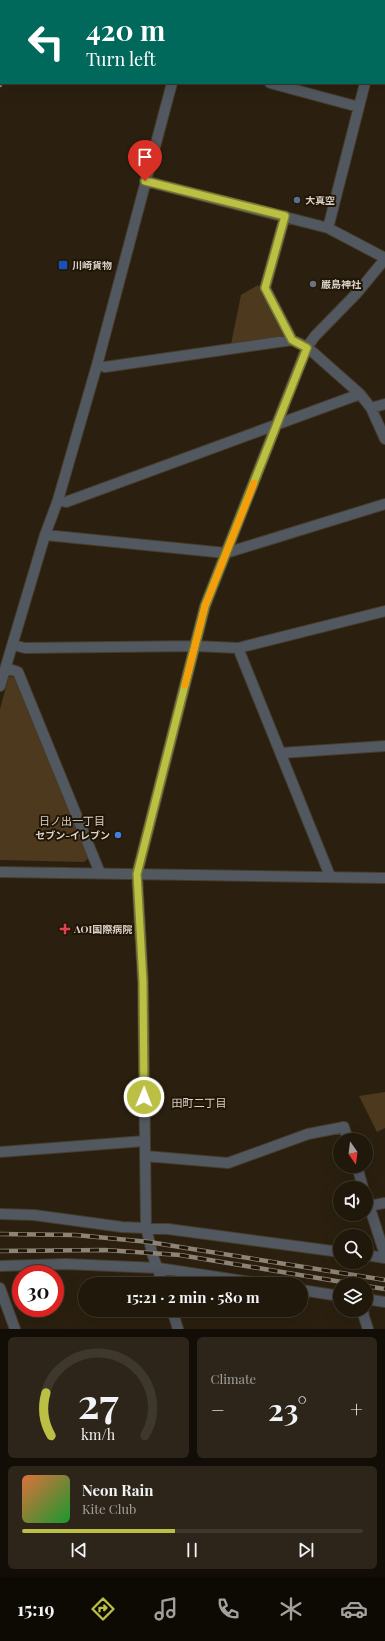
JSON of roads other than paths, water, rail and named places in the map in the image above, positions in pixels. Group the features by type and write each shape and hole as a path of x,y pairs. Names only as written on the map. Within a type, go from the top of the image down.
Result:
{"street":[{"path":"0,686 45,535 58,500 97,365 172,84"},
{"path":"274,84 359,107"},
{"path":"328,228 365,84"},
{"path":"145,181 328,228 385,259 357,292 315,336 307,348 205,606 137,874 143,982 146,1228 152,1253 161,1277"},
{"path":"285,216 265,288 292,340 307,348 360,394 370,408 385,440"},
{"path":"97,365 105,367 292,340"},
{"path":"58,500 66,502 360,394"},
{"path":"370,408 385,404"},
{"path":"45,535 226,554 385,504"},
{"path":"13,645 25,648 195,646 238,648 385,611"},
{"path":"238,648 330,876"},
{"path":"6,668 18,672 100,873"},
{"path":"281,753 385,746"},
{"path":"0,872 385,878"},
{"path":"145,1156 228,1162 308,1134 344,1127 346,1133"},
{"path":"0,1152 145,1141"},
{"path":"373,1202 385,1203"},
{"path":"0,1214 34,1215 122,1227 146,1228 333,1251"},
{"path":"373,1217 385,1255"},
{"path":"373,1256 385,1258"},
{"path":"0,1266 66,1264 158,1268 218,1277"},
{"path":"0,1288 14,1329"},
{"path":"308,1291 333,1295"},
{"path":"373,1300 385,1302"},
{"path":"174,1317 178,1329"},
{"path":"364,1317 368,1329"}],"railway":[{"path":"0,1234 76,1235 149,1242 385,1280"},
{"path":"0,1251 105,1250 180,1255 333,1280"},
{"path":"373,1287 385,1289"}],"place":[{"name":"大真空","path":"297,200"},
{"name":"川崎貨物","path":"63,265"},
{"name":"巌島神社","path":"313,284"},
{"name":"セブン-イレブン","path":"118,835"},
{"name":"AOI国際病院","path":"65,929"}],"district":[{"name":"日ノ出一丁目","path":"72,820"},
{"name":"田町二丁目","path":"199,1102"}]}
